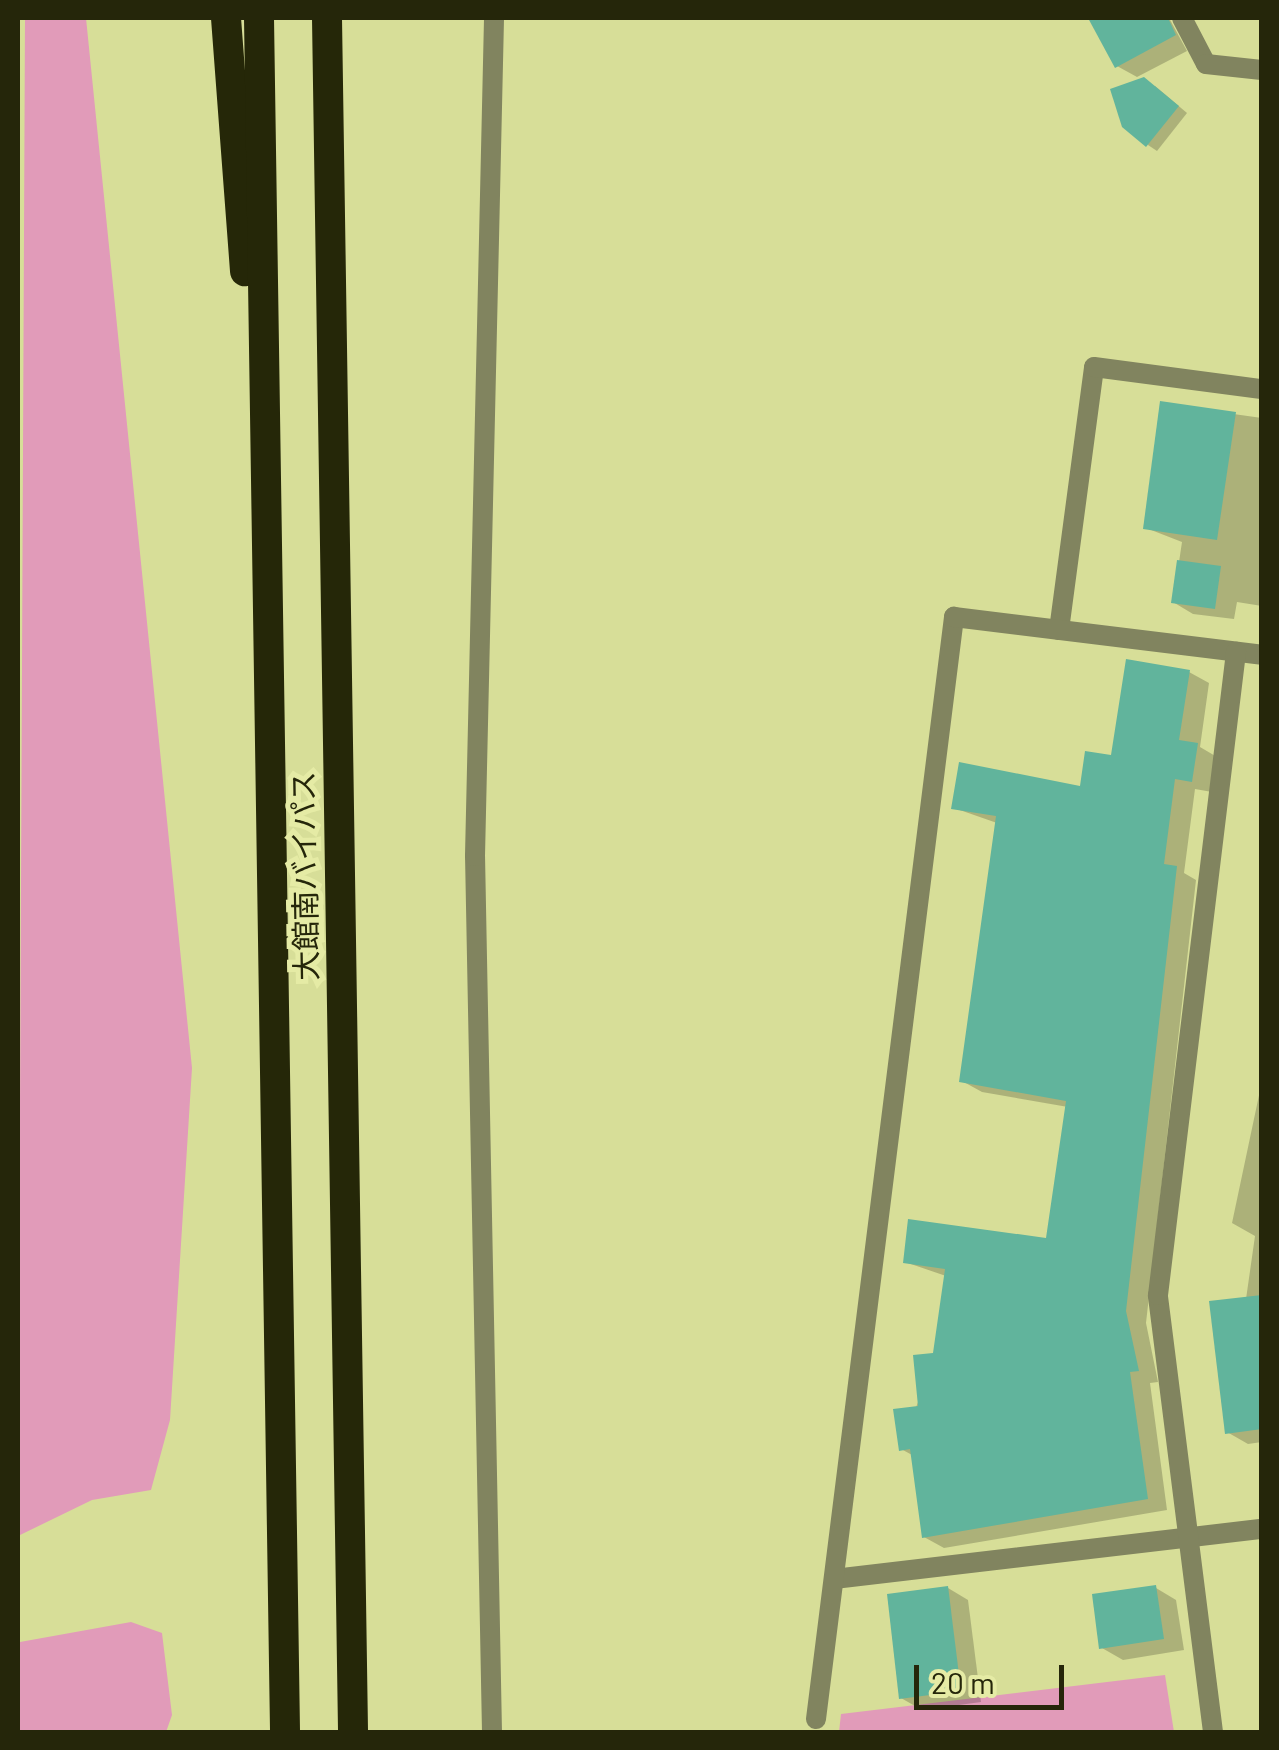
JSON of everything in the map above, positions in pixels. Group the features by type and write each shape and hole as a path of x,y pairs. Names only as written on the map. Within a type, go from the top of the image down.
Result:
{"highway":[{"path":"226,18 269,568"},
{"name":"大館南バイパス","path":"259,18 285,1732"},
{"name":"大館南バイパス","path":"327,18 353,1732"},
{"path":"334,569 348,18"}],"street":[{"path":"492,1732 475,856 494,18"},
{"path":"1182,18 1206,64 1262,70"},
{"path":"1059,630 1094,367 1262,389"},
{"path":"816,1719 954,617 1262,655"},
{"path":"1213,1732 1158,1295 1236,652"},
{"path":"834,1579 1262,1529"}],"shaded area":[{"path":"25,18 86,18 192,1068 170,1420 151,1490 92,1500 18,1536"},
{"path":"131,1622 162,1633 172,1715 166,1732 18,1732 18,1633 20,1642"},
{"path":"1165,1675 1174,1732 839,1732 841,1714"}],"building":[{"path":"1088,18 1168,18 1176,35 1115,68"},
{"path":"1144,77 1179,106 1146,147 1122,127 1110,89"},
{"path":"1160,401 1236,412 1217,540 1143,529"},
{"path":"1177,560 1221,566 1215,609 1171,603"},
{"path":"1126,659 1190,670 1179,740 1198,743 1192,782 1175,779 1164,864 1177,866 1126,1311 1139,1371 1130,1372 1148,1499 922,1538 910,1449 899,1451 893,1409 918,1406 913,1355 933,1353 945,1269 903,1263 908,1219 1046,1238 1066,1101 959,1082 996,816 951,809 959,762 1080,786 1085,751 1111,755"},
{"path":"1262,1295 1262,1429 1225,1434 1209,1301"},
{"path":"1156,1585 1164,1639 1099,1649 1092,1594"},
{"path":"948,1586 961,1691 899,1699 887,1594"}]}
